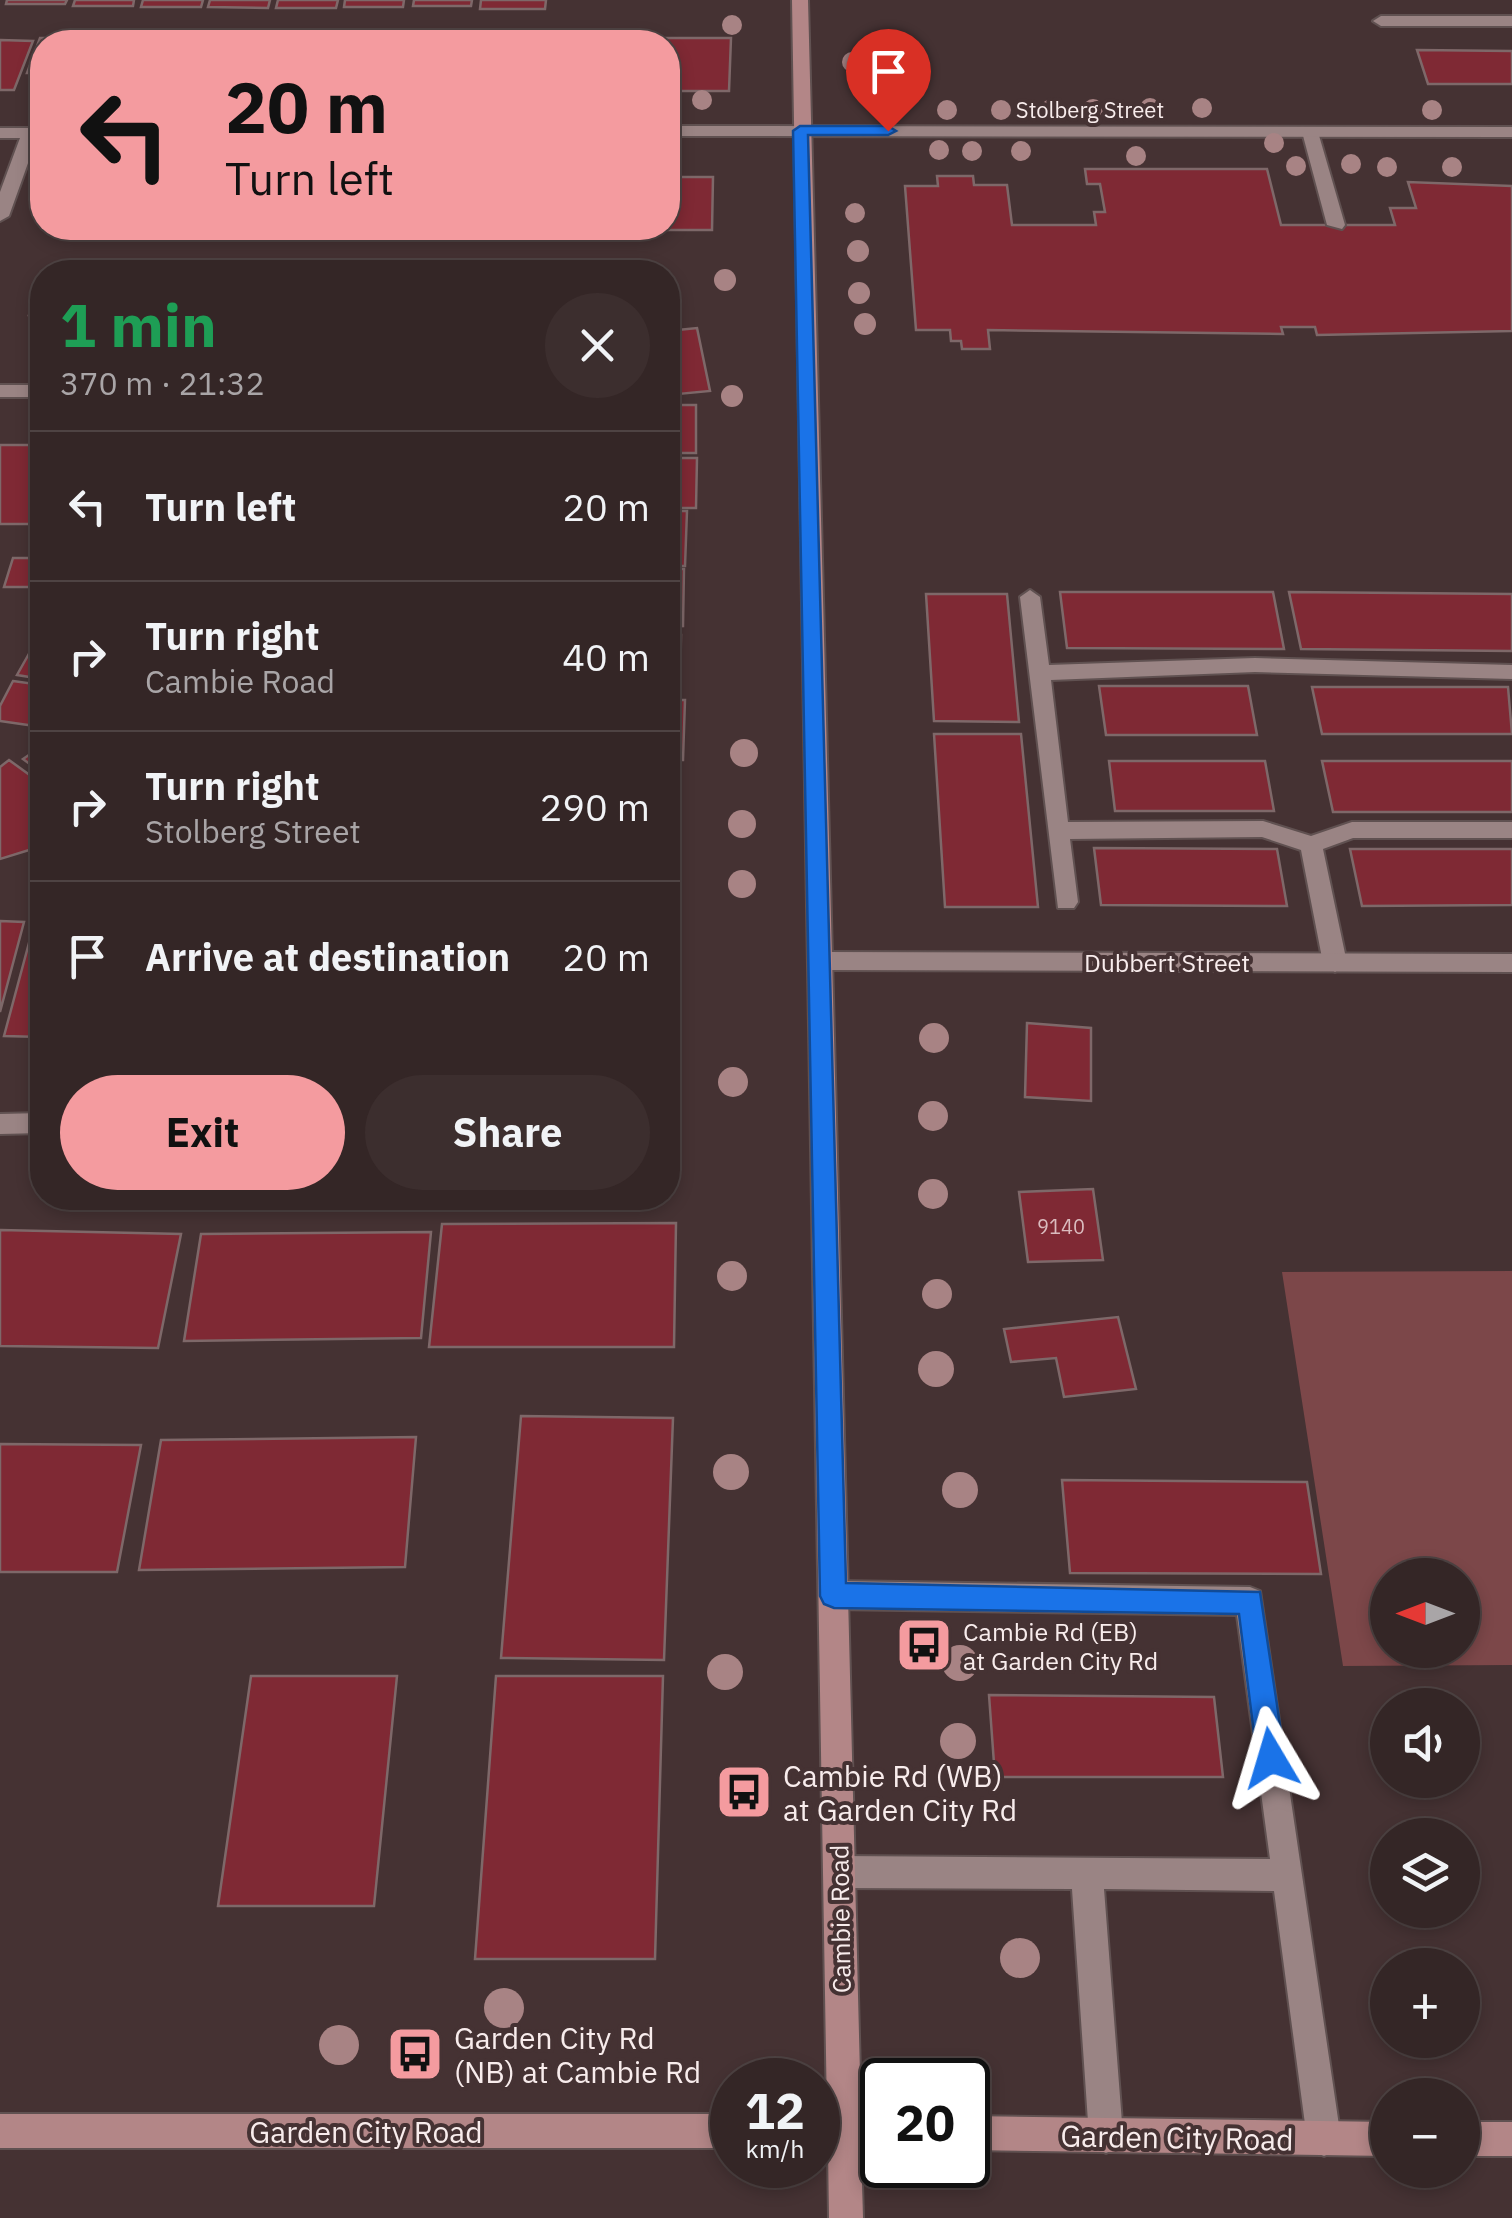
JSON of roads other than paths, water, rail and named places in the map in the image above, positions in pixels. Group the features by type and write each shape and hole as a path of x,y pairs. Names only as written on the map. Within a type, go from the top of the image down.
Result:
{"main road":[{"name":"Cambie Road","path":"800,0 834,1596 838,1872 833,2058"},
{"name":"Garden City Road","path":"0,2131 710,2131"},
{"name":"Garden City Road","path":"990,2133 1370,2138"},
{"path":"1480,2138 1512,2138"},
{"name":"Cambie Road","path":"840,2183 846,2218"}],"street":[{"path":"1508,0 1512,12"},
{"path":"1381,21 1512,22"},
{"name":"Stolberg Street","path":"680,131 1512,132"},
{"path":"1310,132 1336,225"},
{"path":"0,133 30,133"},
{"path":"0,216 30,147"},
{"path":"0,392 30,391"},
{"path":"1030,597 1066,902"},
{"path":"1038,673 1255,666 1512,672"},
{"path":"1057,831 1263,829 1310,846 1352,830 1512,830"},
{"path":"1310,846 1335,963"},
{"name":"Dubbert Street","path":"821,961 1512,963"},
{"path":"0,1124 30,1124"},
{"path":"834,1596 1250,1601 1324,2138"},
{"path":"838,1872 1287,1875"},
{"path":"1087,1874 1106,2136"}],"place":[{"name":"Cambie Rd (EB) at Garden City Rd","path":"924,1645"},
{"name":"Cambie Rd (WB) at Garden City Rd","path":"744,1792"},
{"name":"Garden City Rd (NB) at Cambie Rd","path":"415,2054"}]}
